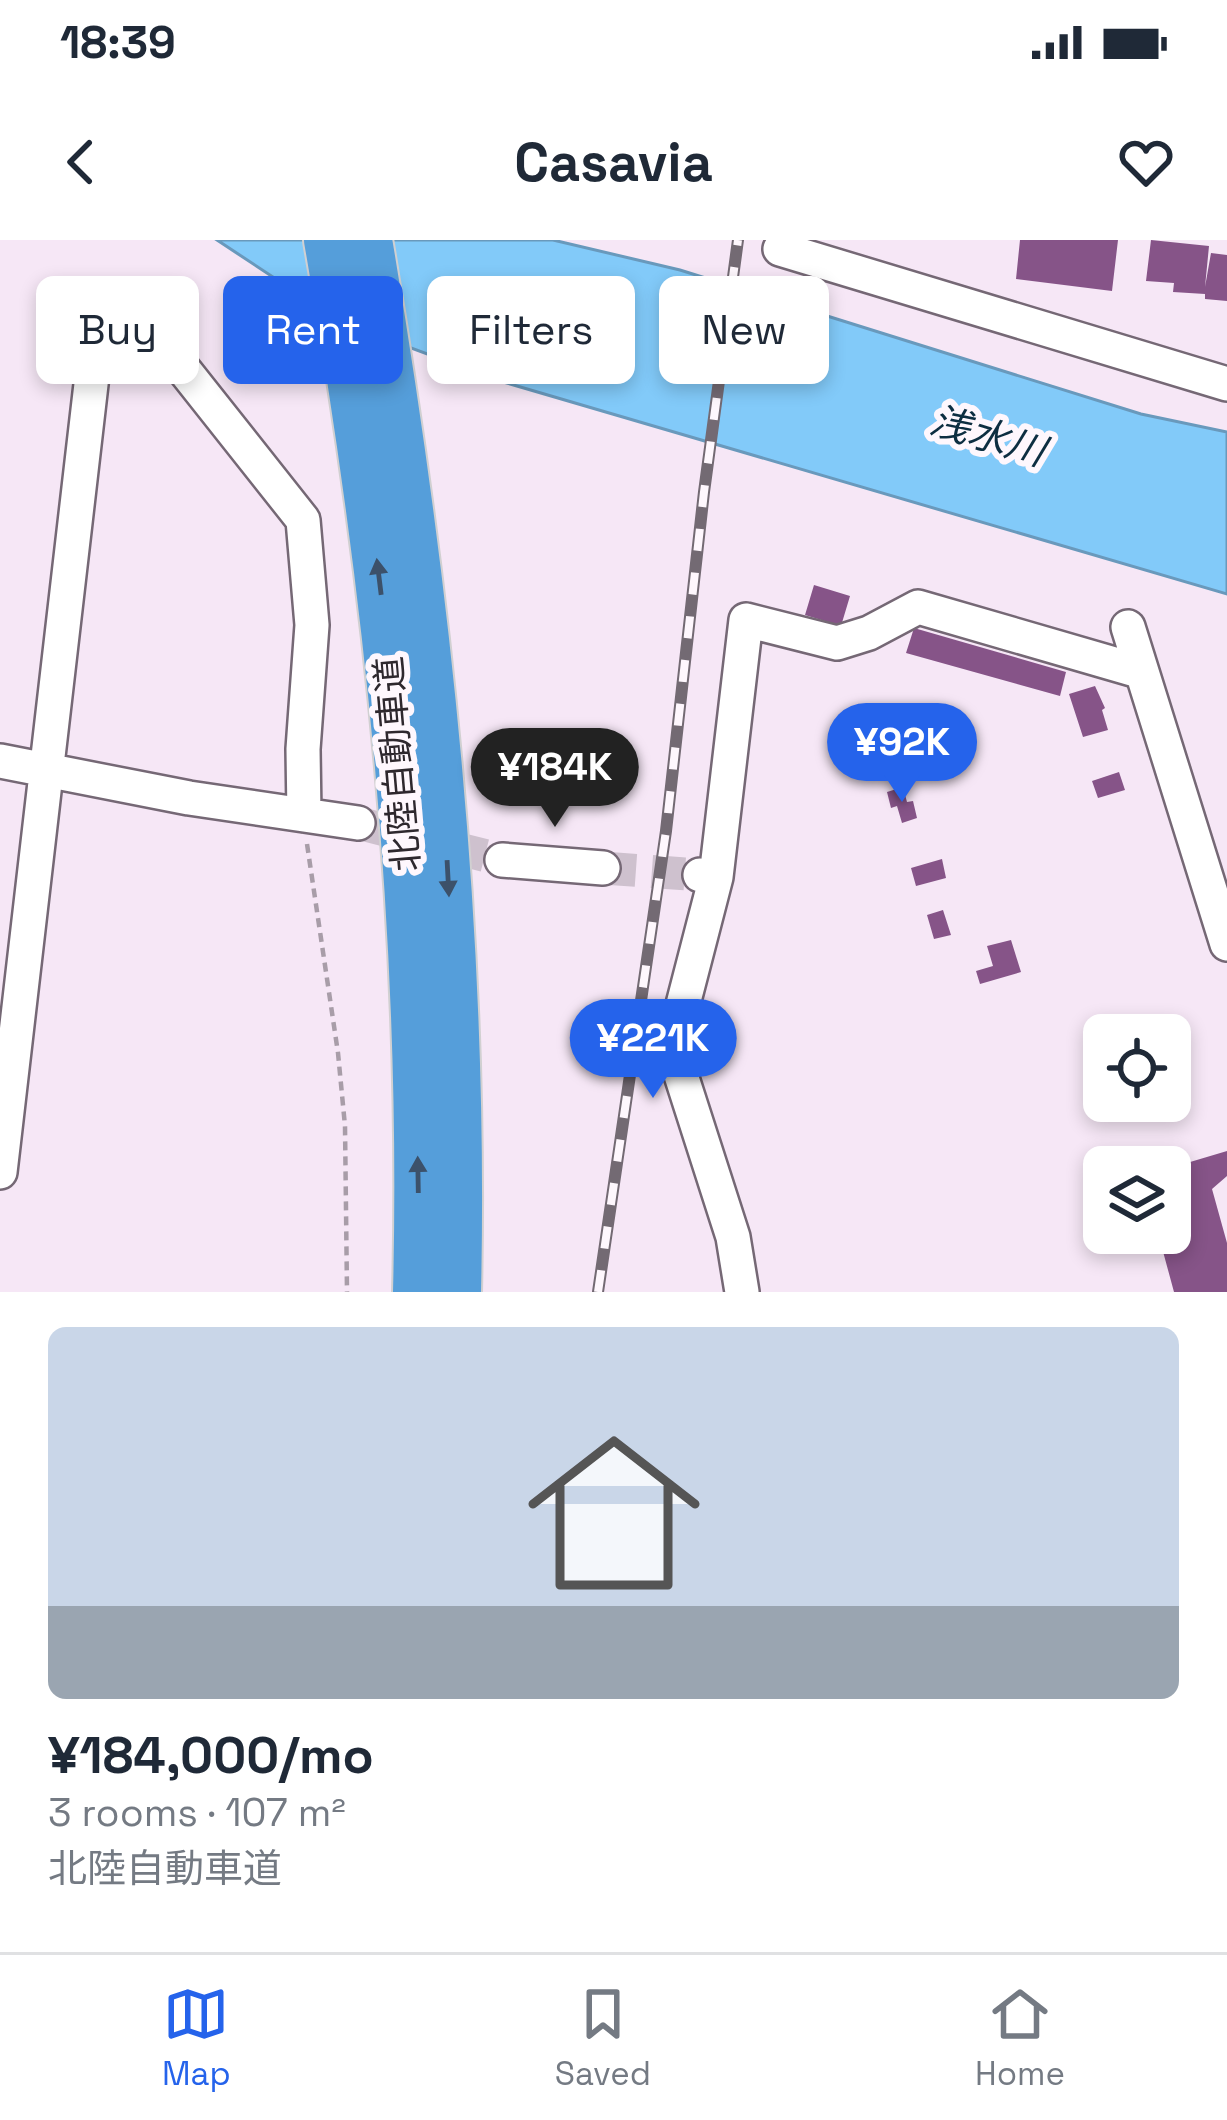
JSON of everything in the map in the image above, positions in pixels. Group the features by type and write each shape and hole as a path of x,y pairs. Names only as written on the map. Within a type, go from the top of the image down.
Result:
{"highway":[{"name":"北陸自動車道","path":"328,240 379,420 426,627 446,831 456,1033 457,1292"},
{"name":"北陸自動車道","path":"368,240 386,629 405,827 416,1036 417,1292"}],"street":[{"path":"780,250 1227,384"},
{"path":"0,1172 99,314 158,338 303,520 312,625 303,749 304,815"},
{"path":"742,1292 733,1237 672,1047 708,876 746,620 837,643 869,633 918,607 1142,672"},
{"path":"1127,627 1227,944"},
{"path":"0,761 358,823"},
{"path":"502,860 603,868"}],"path":[{"path":"304,815 344,1108 347,1292"}],"water":[{"name":"浅水川","path":"217,240 553,240 699,276 659,276 659,384 829,384 829,317 1141,414 1227,432 1227,594 510,384 635,384 635,276 427,276 427,354 403,345 403,276 271,276"}],"building":[{"path":"1020,240 1118,240 1112,291 1016,279"},
{"path":"1151,240 1209,246 1205,287 1211,253 1227,255 1227,301 1173,292 1174,283 1146,281"},
{"path":"814,585 850,596 841,626 805,615"},
{"path":"914,628 1066,672 1060,696 906,653"},
{"path":"1095,686 1108,730 1083,737 1069,694"},
{"path":"898,721 905,744 916,741 926,776 904,783 887,724"},
{"path":"1119,772 1125,790 1098,798 1092,781"},
{"path":"903,787 917,818 902,823 887,792"},
{"path":"942,859 946,878 916,886 911,868"},
{"path":"943,910 951,935 934,939 927,915"},
{"path":"1011,940 1021,972 980,984 976,971 993,966 987,946"},
{"path":"1227,1151 1227,1176 1212,1189 1227,1243 1227,1292 1174,1292 1164,1254 1191,1254 1191,1162"}],"tunnel":[{"path":"358,823 502,860"},
{"path":"603,868 700,875"}],"railway":[{"path":"598,1292 666,831 738,240"}]}
